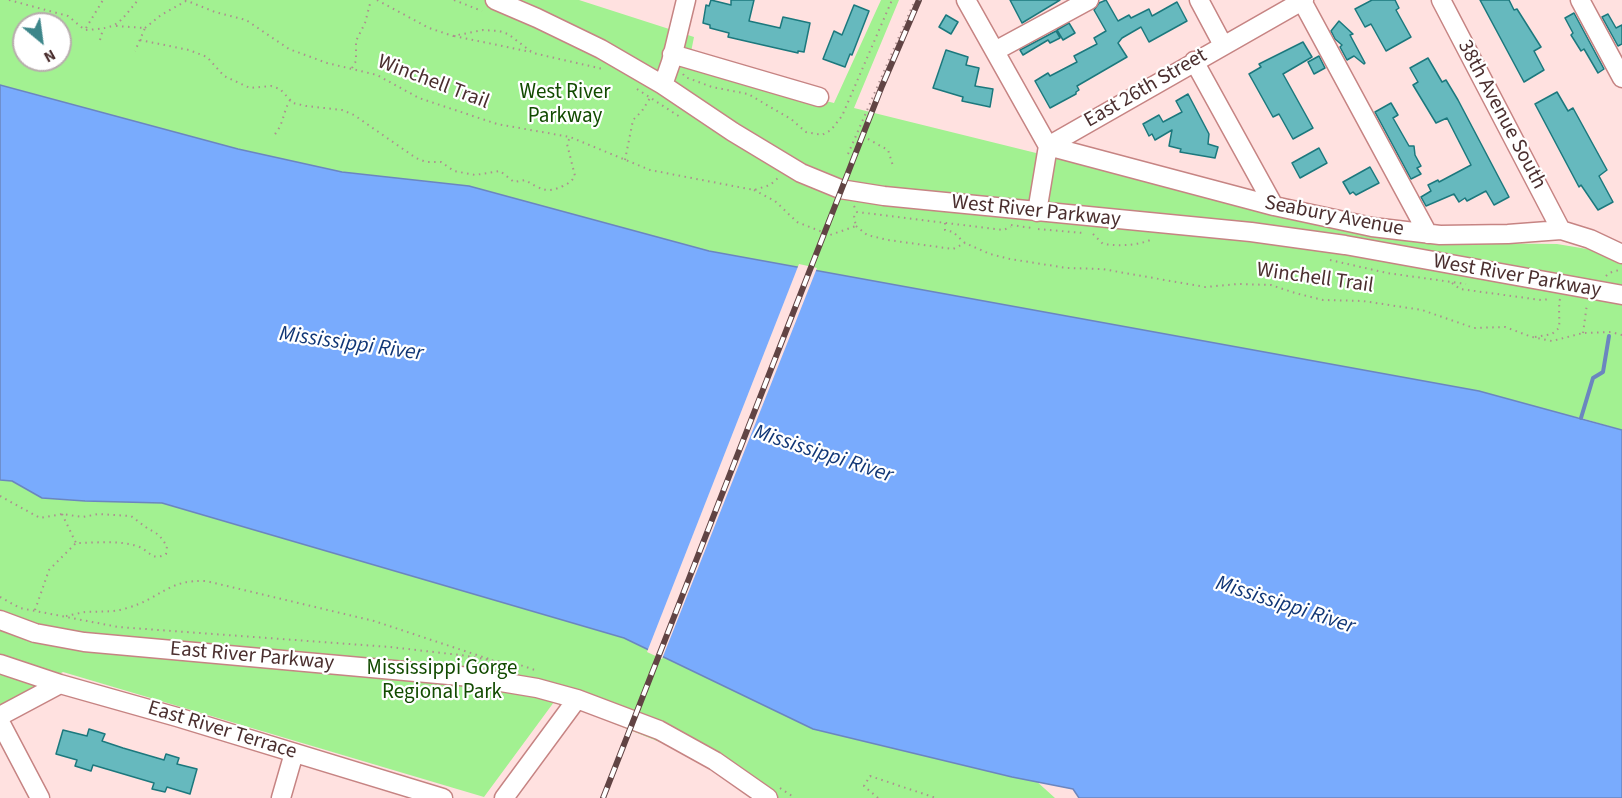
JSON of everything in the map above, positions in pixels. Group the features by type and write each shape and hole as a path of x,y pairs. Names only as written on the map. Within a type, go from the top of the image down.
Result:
{"street":[{"name":"West River Parkway","path":"495,0 601,49 663,85 732,132 801,173 840,189 884,196 1251,232 1345,244 1622,295"},
{"path":"663,85 686,0"},
{"path":"966,0 1048,146 1036,212"},
{"path":"1199,0 1224,45"},
{"name":"38th Avenue South","path":"1441,0 1562,230"},
{"path":"1580,0 1622,78"},
{"path":"995,51 1085,1"},
{"path":"1303,1 1428,234"},
{"name":"East 26th Street","path":"1048,146 1303,1"},
{"path":"672,54 819,97"},
{"path":"1194,61 1274,206"},
{"name":"Seabury Avenue","path":"1048,146 1274,206 1372,227 1428,234 1508,234 1562,230 1590,239 1622,254"},
{"name":"East River Parkway","path":"0,620 35,633 84,642 471,676 537,688 577,699 659,730 715,761 768,798"},
{"name":"East River Terrace","path":"0,664 60,684 444,798"},
{"path":"0,716 60,684"},
{"path":"504,798 577,699"},
{"path":"0,722 40,798"},
{"path":"281,798 294,753"}],"path":[{"path":"9,0 69,16 85,30 116,26 145,28"},
{"path":"85,30 103,0"},
{"path":"116,26 138,0"},
{"path":"135,51 145,28 185,0"},
{"name":"Winchell Trail","path":"185,0 215,12 246,20 289,49 327,63 377,75 419,98 497,124 570,137 650,170 754,190"},
{"path":"352,69 356,61 356,41 365,23 371,0"},
{"path":"377,0 429,28 453,36 606,70"},
{"path":"848,154 915,0"},
{"path":"100,40 103,29"},
{"path":"453,36 483,30 499,31 508,34 533,53"},
{"path":"140,40 189,50 207,57 224,76 250,88 271,86 280,89 290,100 306,106 342,110 354,115 416,159 441,162 454,171 475,175 500,171 514,182 525,180 542,190 552,191 572,182 575,176 567,144 570,137"},
{"path":"625,160 633,120 650,98"},
{"path":"274,134 284,119 283,112 290,100"},
{"path":"868,139 888,150 893,166"},
{"path":"754,190 770,184 779,177"},
{"path":"754,190 775,201 797,222 830,235 856,226"},
{"path":"852,204 857,212"},
{"path":"857,212 854,218 856,226 867,235 953,249 965,243 953,232 945,230 945,223"},
{"path":"857,212 1004,230 1013,226"},
{"path":"1093,234 1103,244 1123,246 1153,239"},
{"name":"Winchell Trail","path":"965,243 990,254 1010,259 1067,268 1102,269 1205,287 1238,284 1271,285 1323,300 1363,301 1422,310 1474,328 1505,327 1532,337 1552,341 1582,333 1611,332 1622,335"},
{"path":"1321,258 1387,273 1449,282 1460,289 1541,300 1559,298 1559,328 1552,334 1532,337"},
{"path":"1601,282 1609,273 1622,269"},
{"path":"1582,333 1587,303"},
{"path":"0,496 40,518 62,514 83,517 98,514 131,516 159,535 166,543 166,554 158,557 154,557 141,547 126,544 76,543 49,570 34,611"},
{"path":"62,514 76,543"},
{"path":"63,617 86,612 120,610 143,603 169,587 184,581 206,581 374,621 497,662"},
{"path":"0,597 20,608 118,627 390,647 520,665 542,672"},
{"path":"878,798 864,786 870,776 936,798"}],"green space":[{"name":"West River Parkway","path":"0,0 579,0 694,37 688,67 834,103 881,0 899,0 854,108 1380,238 1459,243 1557,244 1593,250 1622,263 1622,430 1581,418 709,251 469,186 342,172 238,149 0,85"},
{"name":"Mississippi Gorge Regional Park","path":"0,480 12,481 42,498 162,503 621,627 1024,770 1055,798 751,798 725,778 677,749 554,702 484,797 63,672 0,705"}],"water":[{"name":"Mississippi River","path":"0,85 238,149 342,172 469,186 709,251 1479,391 1622,430 1622,798 1079,798 1073,789 1012,777 813,729 624,638 162,503 42,498 12,481 0,480"}],"pier":[{"path":"799,264 817,268 662,659 647,652"}],"building":[{"path":"711,0 731,5 731,0 754,0 749,21 780,28 783,17 810,23 804,52 798,51 798,53 728,37 729,33 710,28 710,25 703,23 706,5 709,6"},
{"path":"1010,0 1060,0 1022,23"},
{"path":"1106,0 1118,21 1129,15 1131,18 1149,9 1152,16 1177,2 1187,21 1149,42 1141,27 1122,38 1118,43 1127,57 1077,86 1079,90 1076,94 1050,108 1035,81 1048,73 1050,76 1077,62 1074,56 1097,44 1094,38 1106,31 1094,10 1099,3"},
{"path":"1372,0 1395,0 1399,8 1396,10 1411,37 1386,51 1371,24 1365,27 1355,9"},
{"path":"1480,0 1509,0 1541,47 1534,51 1544,70 1524,82"},
{"path":"854,5 869,11 845,67 823,59 834,31 842,35"},
{"path":"1574,13 1604,69 1598,73 1584,49 1581,51 1571,35 1573,33 1565,18"},
{"path":"1608,14 1616,28 1622,25 1622,44 1618,46 1602,17"},
{"path":"946,15 958,22 951,34 939,27"},
{"path":"1339,21 1353,34 1350,35 1364,64 1354,56 1347,60 1340,47 1342,45 1331,31"},
{"path":"1069,23 1075,33 1063,40 1057,30"},
{"path":"1056,31 1060,38 1050,43 1048,40 1023,55 1020,50"},
{"path":"1303,42 1312,57 1283,74 1313,128 1293,139 1279,114 1273,117 1249,74 1261,67 1259,64"},
{"path":"946,50 968,57 966,65 979,68 975,86 993,89 990,107 962,101 963,97 933,88"},
{"path":"1319,56 1325,68 1314,74 1308,62"},
{"path":"1428,58 1442,82 1446,80 1458,100 1509,197 1494,205 1486,191 1467,201 1465,198 1459,202 1454,194 1426,206 1421,197 1431,191 1428,185 1438,180 1439,182 1471,165 1447,118 1436,123 1413,85 1418,82 1410,68"},
{"path":"1557,92 1568,111 1573,108 1607,170 1599,176 1613,202 1598,210 1581,185 1579,187 1535,104"},
{"path":"1188,94 1209,134 1208,144 1218,147 1215,158 1180,152 1181,149 1169,146 1172,130 1155,140 1152,134 1149,136 1143,124 1159,115 1163,122 1182,112 1176,101"},
{"path":"1391,103 1398,115 1393,118 1409,146 1414,146 1415,155 1421,166 1417,168 1421,174 1411,179 1375,112"},
{"path":"1319,148 1327,163 1300,178 1292,163"},
{"path":"1370,167 1379,183 1356,195 1353,192 1350,194 1343,182"},
{"path":"89,729 105,734 102,741 164,760 166,754 179,758 177,764 197,769 190,794 167,787 165,792 152,789 154,783 93,765 91,771 75,766 77,760 56,754 63,730 87,736"}],"waterway":[{"path":"1581,418 1593,378 1603,372 1609,336"}],"railway":[{"path":"603,798 882,86 919,0"}]}
